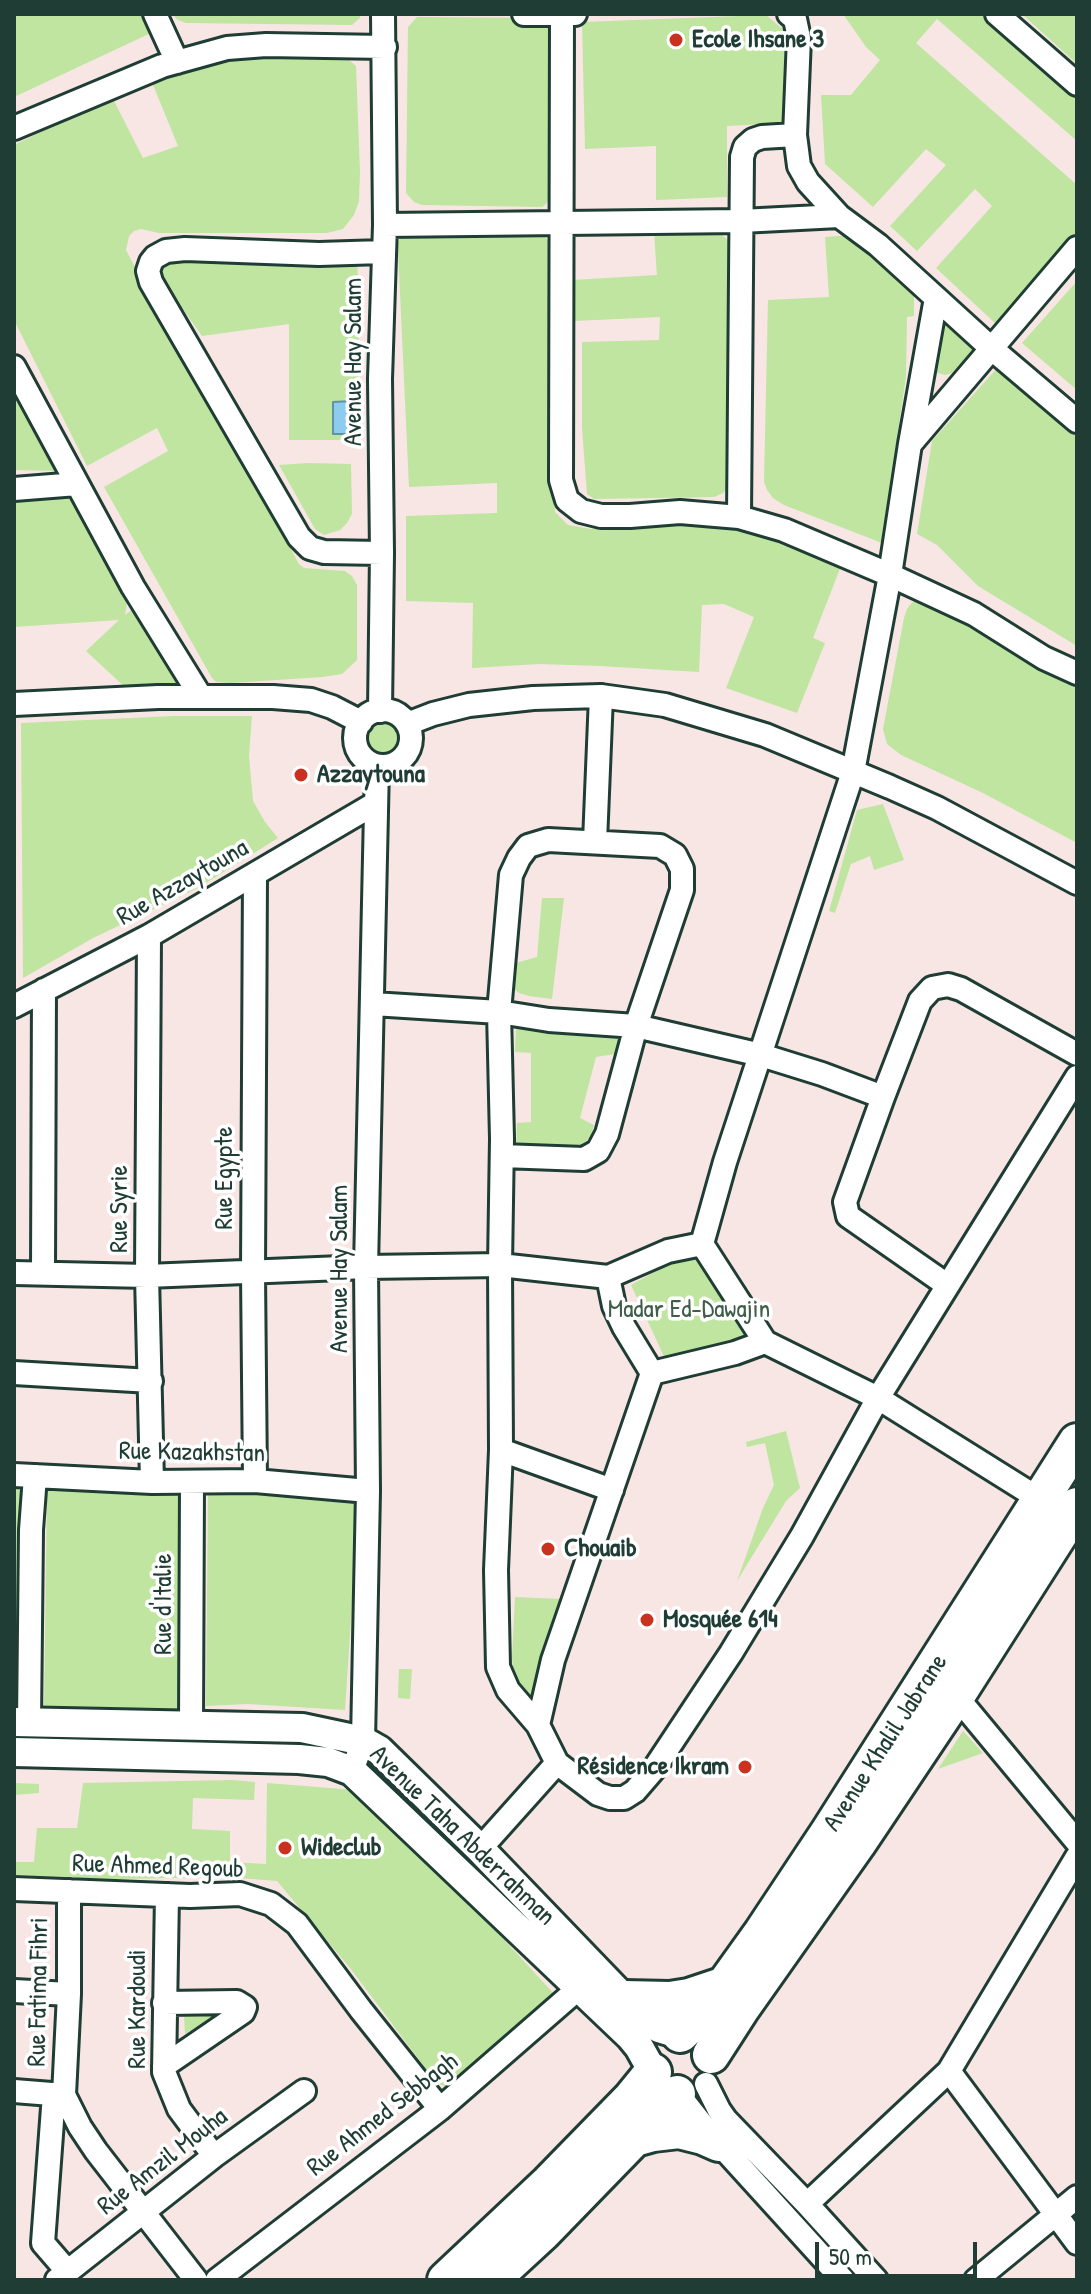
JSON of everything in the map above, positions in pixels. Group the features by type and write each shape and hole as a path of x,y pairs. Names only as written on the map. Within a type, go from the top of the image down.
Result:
{"main road":[{"name":"Avenue Khalil Jabrane","path":"491,2280 635,2138 680,2079 740,2010 857,1844 956,1696 1066,1512 1077,1442"},
{"name":"Avenue Khalil Jabrane","path":"679,2034 700,2017 725,1985 829,1832 1066,1512"},
{"path":"624,1999 670,2000 725,1985"},
{"path":"679,2034 700,2039 680,2079"},
{"name":"Avenue Khalil Jabrane","path":"446,2280 549,2183 631,2099 680,2079"},
{"path":"635,2138 679,2130 719,2143"}],"street":[{"path":"155,14 177,62"},
{"name":"Avenue Hay Salam","path":"370,716 382,553 383,14"},
{"path":"524,14 576,14"},
{"path":"789,14 795,19 799,38 795,135 799,166 808,182 839,216 878,245 1077,421"},
{"path":"997,14 1077,84"},
{"path":"562,15 561,480 567,500 581,511 601,516 680,512 739,517 784,530 974,614 1044,658 1077,673"},
{"path":"14,128 162,66 227,48 385,47"},
{"path":"739,517 742,157 745,147 753,140 795,135"},
{"path":"385,225 741,221 839,216"},
{"path":"910,444 1077,248"},
{"path":"382,553 324,552 310,548 299,537 151,282 148,271 155,257 166,251 185,249 319,254 383,252"},
{"path":"936,298 890,575 853,772 725,1162 702,1244 765,1342 878,1398 1066,1512"},
{"path":"14,367 21,394 201,697"},
{"path":"14,489 77,484"},
{"path":"407,724 469,705 533,698 601,696 665,705 765,735 937,808 1077,883"},
{"path":"595,842 601,696"},
{"path":"14,704 201,697 311,700 370,716 395,714 407,724 410,732 408,751 395,764 377,766 368,762 357,748 356,730 370,716"},
{"name":"Avenue Hay Salam","path":"352,1771 363,1741 368,1491 366,1267 377,766"},
{"name":"Rue Azzaytouna","path":"14,1006 149,936 376,803"},
{"path":"502,1156 584,1159 598,1151 607,1134 636,1026 682,890 682,869 675,855 660,846 548,840 528,846 511,875 499,1012 502,1156 501,1450 496,1570 498,1667 508,1690 538,1725 557,1763 598,1794 624,1798 635,1791 654,1769 731,1653 802,1536 878,1398 1077,1077"},
{"name":"Rue Egypte","path":"255,875 255,1481"},
{"name":"Rue Syrie","path":"149,936 147,1276 152,1482"},
{"path":"947,1285 848,1216 845,1202 920,1001 932,988 948,985 961,989 1077,1054"},
{"path":"43,1272 44,990"},
{"path":"373,1004 499,1012 549,1020 636,1026 761,1055 883,1097"},
{"path":"14,1273 147,1276 500,1265 608,1277 668,1251 702,1244"},
{"path":"608,1277 614,1306 652,1373"},
{"path":"652,1373 735,1353 765,1342"},
{"path":"14,1373 151,1381"},
{"path":"538,1725 553,1660 652,1373"},
{"path":"501,1450 612,1490"},
{"path":"22,1723 31,1530 25,1475"},
{"name":"Rue Kazakhstan","path":"25,1475 152,1482 255,1481 368,1491"},
{"name":"Rue d'Italie","path":"191,1726 192,1482"},
{"path":"956,1696 1077,1842"},
{"name":"Avenue Taha Abderrahman","path":"22,1723 302,1728 363,1741 379,1750 480,1849 624,1999 650,2023 679,2034"},
{"name":"Avenue Taha Abderrahman","path":"14,1752 299,1759 328,1762 352,1771 630,2036 647,2059 680,2079"},
{"path":"480,1849 557,1763"},
{"path":"807,2204 949,2071 1077,1857"},
{"name":"Rue Ahmed Regoub","path":"14,1889 167,1895 240,1894 271,1904 297,1924 440,2109"},
{"name":"Rue Fatima Fihri","path":"62,2276 43,2243 69,1994 69,1891"},
{"name":"Rue Kardoudi","path":"167,1895 164,2066 179,2109 214,2156"},
{"name":"Rue Ahmed Sebbagh","path":"217,2280 440,2109 579,1988"},
{"path":"14,1991 69,1994"},
{"path":"164,2003 237,2002 245,2007 243,2012 164,2066"},
{"path":"949,2071 1077,2243"},
{"path":"680,2079 719,2143 834,2277 852,2252"},
{"path":"680,2079 719,2110 876,2280"},
{"path":"14,2091 59,2094 96,2151 196,2280"},
{"name":"Rue Amzil Mouha","path":"62,2276 214,2156 304,2091"},
{"path":"976,2280 1077,2197"}],"green space":[{"path":"14,14 141,14 151,33 14,97"},
{"path":"172,14 360,14 360,18 352,25 186,23"},
{"path":"843,14 984,14 1077,94 1077,141 937,19 916,43 1077,185 1077,232 996,324 936,268 992,206 975,189 917,251 890,226 946,165 926,149 873,207 825,164 821,95 851,95 880,60 866,47"},
{"path":"1022,14 1077,14 1077,64"},
{"path":"766,15 785,31 785,123 727,126 727,197 656,200 656,146 585,149 582,22"},
{"path":"417,17 545,18 552,24 552,188 547,203 542,207 422,205 406,193 408,27"},
{"path":"233,54 344,56 356,66 360,172 359,201 354,215 343,229 327,233 159,233 141,229 129,236 126,250 177,337 299,564 304,568 345,571 357,585 357,660 342,674 230,683 216,682 212,678 104,487 168,451 157,428 87,466 14,320 14,145 112,97 143,158 178,146 151,80"},
{"path":"654,232 719,233 732,243 729,486 714,497 594,499 587,494 582,428 582,342 659,340 660,317 574,321 572,280 657,275"},
{"path":"404,234 531,234 549,241 552,476 555,512 568,525 591,529 686,520 737,523 843,561 813,638 825,643 797,713 726,688 754,617 724,604 702,605 699,672 539,664 472,668 473,603 406,601 406,516 497,513 497,483 409,487 398,250 398,242"},
{"path":"853,235 912,284 914,295 914,316 907,317 906,376 882,543 784,505 773,498 764,482 768,300 829,297 825,237"},
{"path":"188,257 357,264 358,440 289,440 289,324 202,336 162,280 159,271 164,263"},
{"path":"1077,281 1077,390 1022,343"},
{"path":"942,312 978,345 952,373 945,375 935,372 932,367"},
{"path":"998,367 1077,430 1077,646 978,586 937,545 917,534 932,441"},
{"path":"15,398 23,399 59,471 14,470"},
{"path":"351,464 352,514 340,530 324,535 315,529 279,465"},
{"path":"14,496 69,496 74,501 128,596 125,615 134,608 184,689 129,691 86,651 119,620 14,627"},
{"path":"916,598 922,598 1077,680 1077,843 983,793 901,755 887,744 883,729 904,618"},
{"path":"382,715 397,721 403,736 397,751 382,757 367,751 361,736 367,721"},
{"path":"252,716 249,756 253,801 278,838 198,888 93,938 23,978 21,723"},
{"path":"883,804 904,860 874,870 870,856 851,864 835,913 829,911 857,810"},
{"path":"542,898 564,898 552,999 529,996 514,989 516,963 537,957"},
{"path":"519,1025 616,1033 621,1038 615,1054 596,1057 580,1118 594,1125 591,1137 577,1148 516,1151 517,1123 531,1122 531,1053 515,1052 516,1028"},
{"name":"Madar Ed-Dawajin","path":"698,1248 752,1339 667,1363 631,1285"},
{"path":"786,1431 800,1488 786,1501 737,1581 774,1485 765,1443 747,1447 746,1442"},
{"path":"24,1488 22,1708 14,1708 14,1489"},
{"path":"47,1490 185,1490 184,1711 44,1711"},
{"path":"208,1493 359,1497 345,1710 248,1704 206,1706"},
{"path":"515,1597 562,1599 534,1700 522,1690 514,1675"},
{"path":"399,1669 412,1669 410,1699 398,1698"},
{"path":"963,1731 983,1753 938,1769"},
{"path":"255,1782 254,1800 193,1798 192,1829 230,1831 230,1862 266,1864 267,1783 354,1790 417,1845 555,1995 453,2086 445,2086 432,2077 350,1968 277,1881 228,1877 65,1880 14,1875 14,1862 34,1862 37,1828 77,1828 83,1783"},
{"path":"14,1783 39,1784 39,1793 14,1795"},
{"path":"216,2015 185,2034 184,2016"}],"water":[{"path":"352,401 352,434 333,434 333,402"}],"place":[{"name":"Ecole Ihsane 3","path":"676,40"},
{"name":"Azzaytouna","path":"301,775"},
{"name":"Chouaib","path":"548,1549"},
{"name":"Mosquée 614","path":"647,1620"},
{"name":"Résidence Ikram","path":"745,1767"},
{"name":"Wideclub","path":"285,1848"}]}
